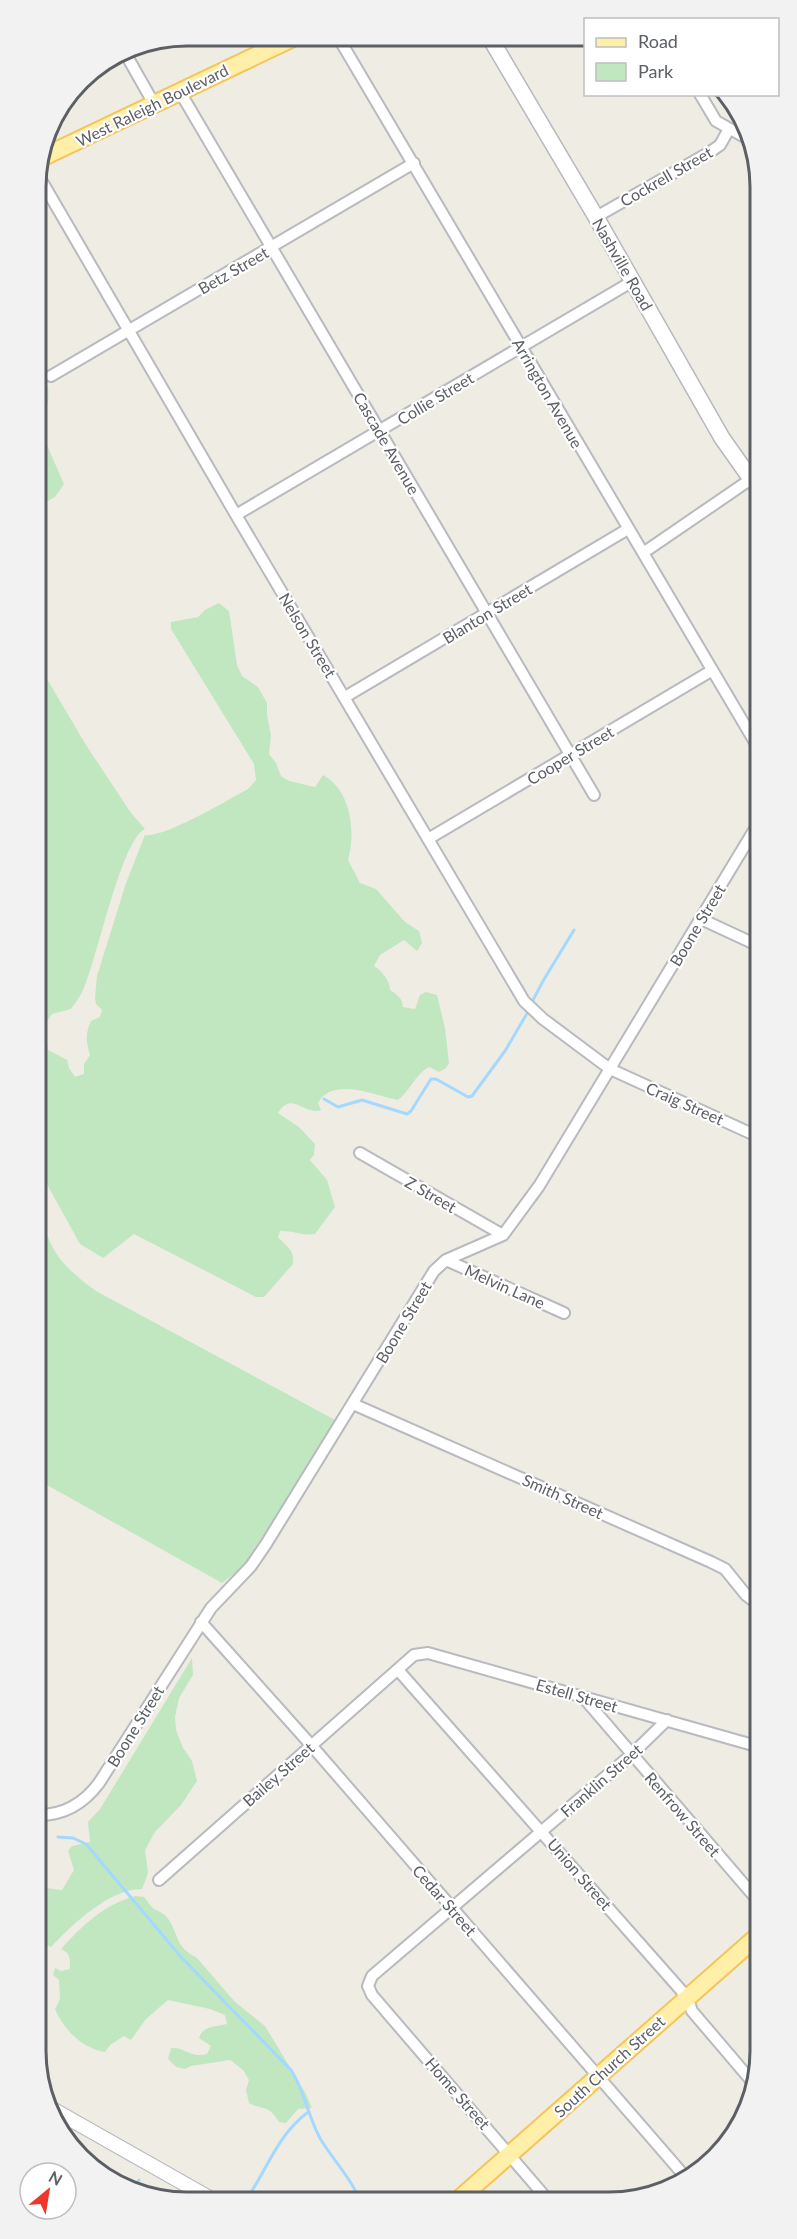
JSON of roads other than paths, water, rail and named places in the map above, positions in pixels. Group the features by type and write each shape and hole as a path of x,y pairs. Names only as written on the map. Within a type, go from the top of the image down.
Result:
{"main road":[{"name":"West Raleigh Boulevard","path":"51,153 276,46"},
{"name":"Nashville Road","path":"495,46 596,217 722,438 750,476"},
{"name":"South Church Street","path":"466,2193 750,1942"}],"street":[{"name":"Arrington Avenue","path":"343,46 750,734"},
{"path":"129,59 154,104"},
{"name":"Cascade Avenue","path":"180,92 273,246 568,755 594,795"},
{"path":"701,96 716,121 740,136"},
{"name":"Cockrell Street","path":"596,217 710,152 720,144 729,129"},
{"name":"Betz Street","path":"51,376 414,163"},
{"name":"Nelson Street","path":"47,189 236,515 524,1000 543,1019 610,1069"},
{"name":"Collie Street","path":"236,515 633,281"},
{"path":"643,553 750,486"},
{"name":"Blanton Street","path":"345,697 628,530"},
{"name":"Cooper Street","path":"428,839 711,671"},
{"name":"Boone Street","path":"46,1814 65,1811 89,1796 201,1622 211,1608 251,1566 434,1271 446,1260 502,1235 539,1186 750,837"},
{"path":"701,919 750,942"},
{"name":"Craig Street","path":"610,1069 750,1133"},
{"name":"Z Street","path":"360,1153 502,1235"},
{"name":"Melvin Lane","path":"446,1260 564,1313"},
{"name":"Smith Street","path":"353,1404 711,1562 725,1569 750,1598"},
{"name":"Cedar Street","path":"201,1622 311,1745 682,2173"},
{"name":"Estell Street","path":"398,1670 414,1655 428,1653 750,1745"},
{"name":"Bailey Street","path":"159,1880 398,1670"},
{"name":"Union Street","path":"398,1670 542,1830 687,1997 692,2011 748,2077"},
{"name":"Renfrow Street","path":"583,1697 750,1892"},
{"name":"Franklin Street","path":"368,1986 372,1977 631,1755 667,1720"},
{"name":"Home Street","path":"368,1986 372,1995 542,2193"},
{"path":"61,2114 201,2193"}],"waterway":[{"path":"531,1004 574,930"},
{"path":"324,1099 338,1107 362,1100 407,1114 431,1079 436,1079 468,1097 472,1096 505,1051 529,1010"},
{"path":"58,1837 73,1838 86,1844 181,1957 291,2070 321,2140 356,2193"},
{"path":"251,2193 281,2140 307,2113"}]}
